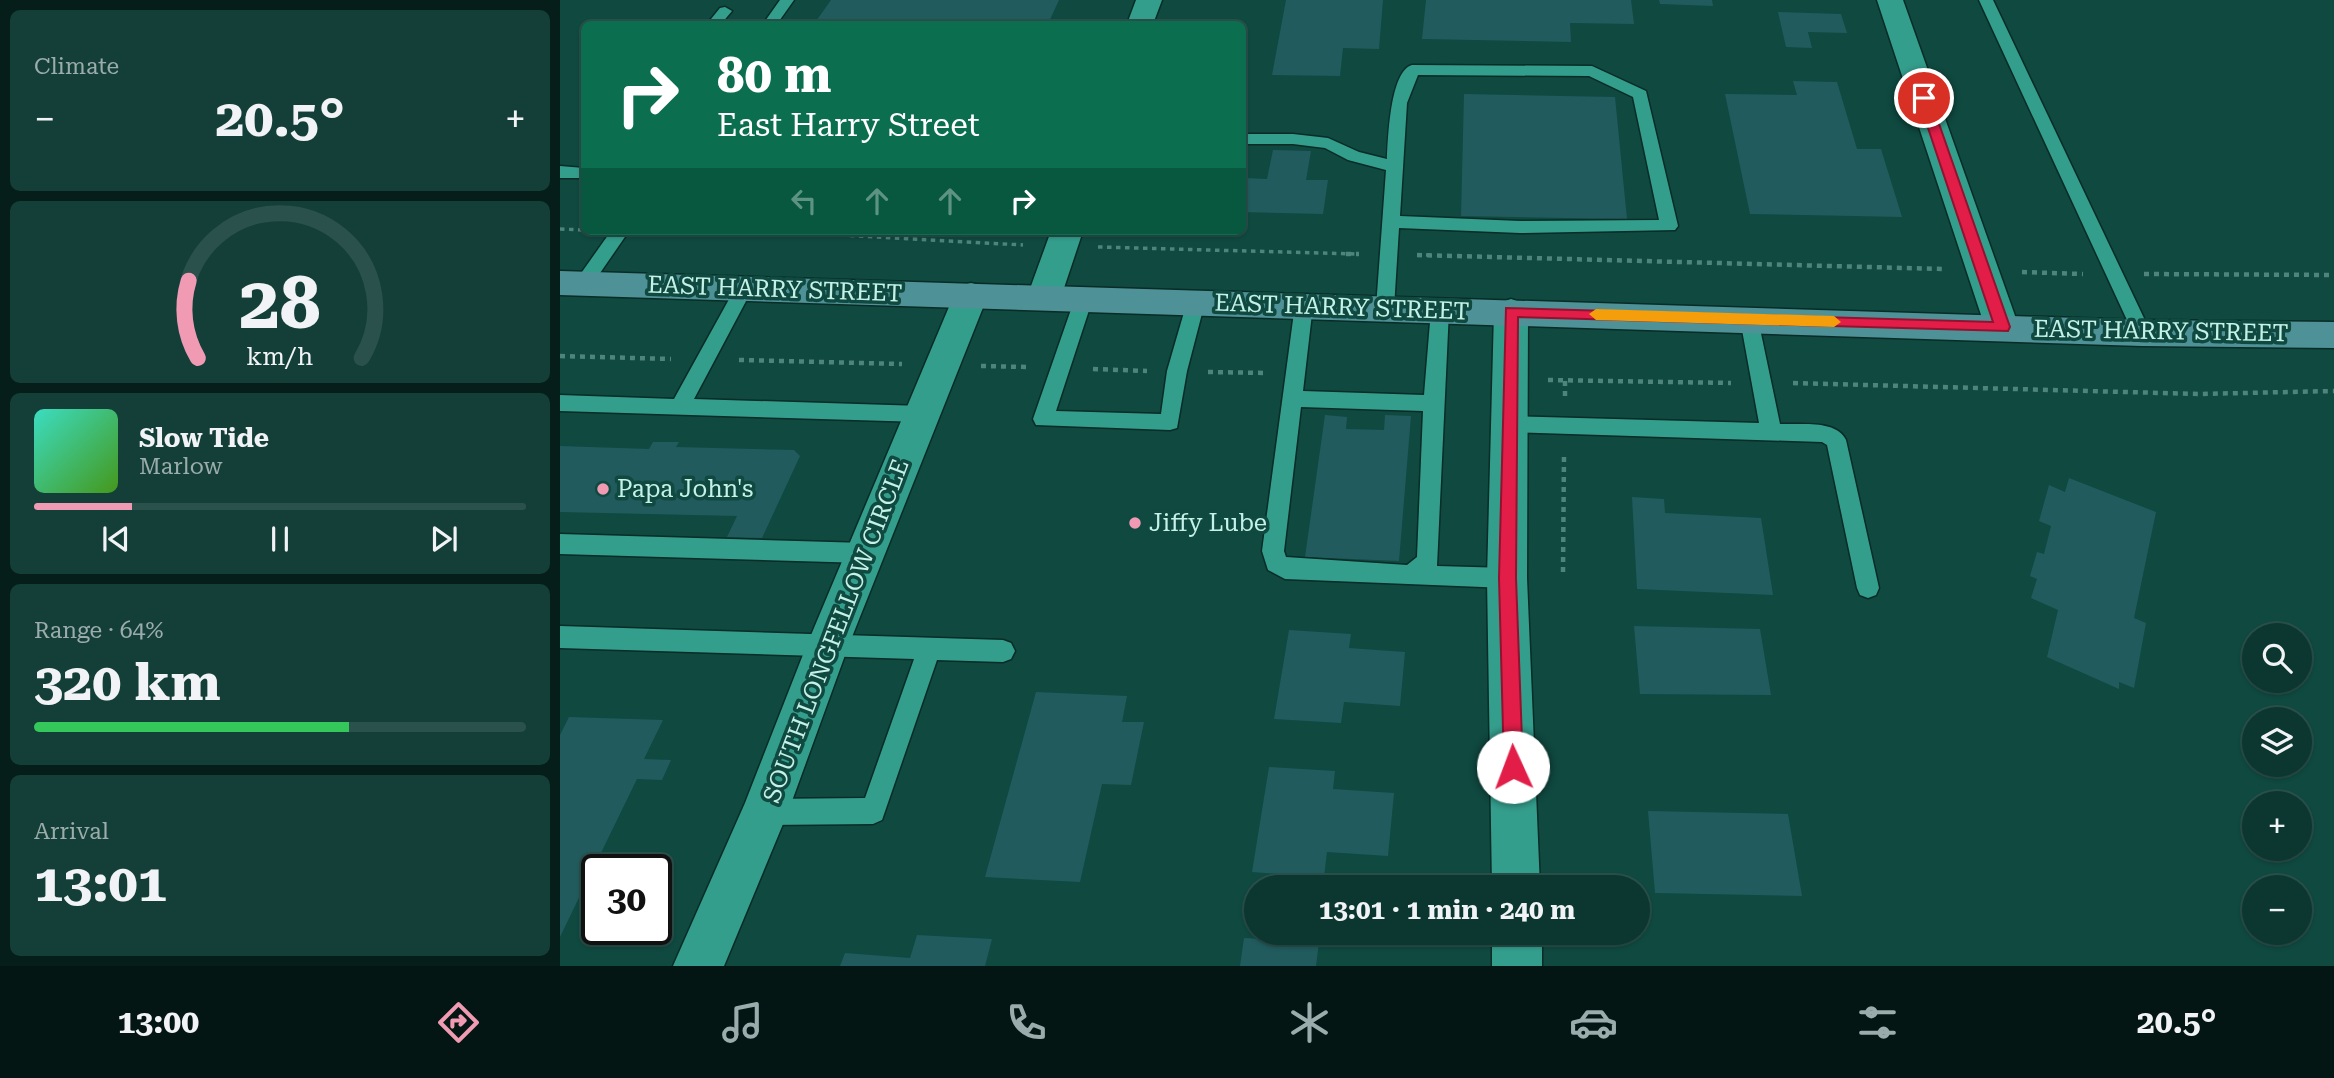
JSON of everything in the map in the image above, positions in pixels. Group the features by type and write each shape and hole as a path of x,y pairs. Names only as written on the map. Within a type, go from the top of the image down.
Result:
{"main road":[{"name":"EAST HARRY STREET","path":"571,283 2142,333 2334,335"}],"street":[{"path":"1141,21 1149,0"},
{"path":"1891,0 2003,327"},
{"path":"1044,297 1065,238"},
{"name":"SOUTH LONGFELLOW CIRCLE","path":"698,966 765,812 827,647 971,295"},
{"path":"1511,312 1507,578 1517,875"},
{"path":"1517,945 1517,966"}],"lane":[{"path":"772,21 788,0"},
{"path":"1986,0 2142,333"},
{"path":"717,21 725,11"},
{"path":"1385,308 1399,103 1412,70 1592,71 1640,94 1669,226 1520,227 1391,222"},
{"path":"1246,139 1293,138 1328,143 1354,156 1394,166"},
{"path":"560,172 581,173"},
{"path":"571,283 616,235"},
{"path":"680,407 744,288"},
{"path":"1084,298 1043,418 1170,422 1177,371 1196,302"},
{"path":"1304,305 1273,551 1276,563 1285,569 1507,578"},
{"path":"1408,575 1419,570 1428,561 1433,403 1440,310"},
{"path":"1749,319 1771,432"},
{"path":"1292,398 1433,403"},
{"path":"560,403 922,414"},
{"path":"1509,424 1825,434 1836,440 1868,587"},
{"path":"560,544 865,553"},
{"path":"560,637 1003,651"},
{"path":"765,812 873,811 929,649"}],"path":[{"path":"560,229 581,230"},
{"path":"938,235 1065,238 1388,254 2114,274 2334,275"},
{"path":"1563,572 1565,381"}],"building":[{"path":"831,0 1059,0 1049,21 816,21"},
{"path":"1286,0 1383,0 1379,49 1343,48 1340,76 1272,75"},
{"path":"1426,0 1631,0 1634,24 1570,23 1571,42 1422,39"},
{"path":"1659,0 1712,0 1713,6 1660,4"},
{"path":"1778,12 1841,14 1847,33 1808,32 1812,48 1786,47"},
{"path":"1793,81 1837,82 1857,149 1881,149 1902,217 1750,214 1725,94 1797,95"},
{"path":"1464,94 1615,97 1627,219 1461,216"},
{"path":"1273,150 1311,151 1306,180 1328,180 1323,214 1246,212 1246,178 1267,179"},
{"path":"1325,415 1347,417 1346,429 1384,430 1385,415 1411,416 1399,561 1305,557"},
{"path":"653,442 679,442 676,447 794,450 800,456 762,538 727,537 737,516 560,512 560,446 649,449"},
{"path":"2069,478 2156,512 2134,618 2146,623 2134,688 2119,682 2119,689 2047,657 2058,610 2031,598 2037,579 2030,576 2037,552 2044,554 2051,526 2039,521 2049,485 2065,492"},
{"path":"1632,497 1664,499 1665,513 1761,518 1773,595 1637,589"},
{"path":"1634,626 1760,629 1771,695 1640,694"},
{"path":"1289,630 1351,634 1349,648 1405,652 1400,706 1344,702 1341,723 1274,719"},
{"path":"1036,692 1127,696 1122,722 1144,722 1131,785 1102,784 1080,882 985,877"},
{"path":"569,717 663,720 644,759 671,760 662,780 637,779 600,854 581,854 581,893 560,937 560,735"},
{"path":"1269,767 1335,771 1333,789 1394,793 1388,856 1327,852 1324,875 1252,872"},
{"path":"1648,811 1788,814 1802,896 1655,893"},
{"path":"917,935 992,939 985,966 840,966 845,953 910,958"},
{"path":"1244,938 1244,945 1319,945 1316,966 1240,966"}],"slow traffic":[{"path":"1596,314 1834,322"}],"place":[{"name":"Papa John's","path":"603,489"},
{"name":"Jiffy Lube","path":"1135,523"}],"route":[{"path":"1513,767 1507,578 1511,312 2003,327 1924,98"}]}
